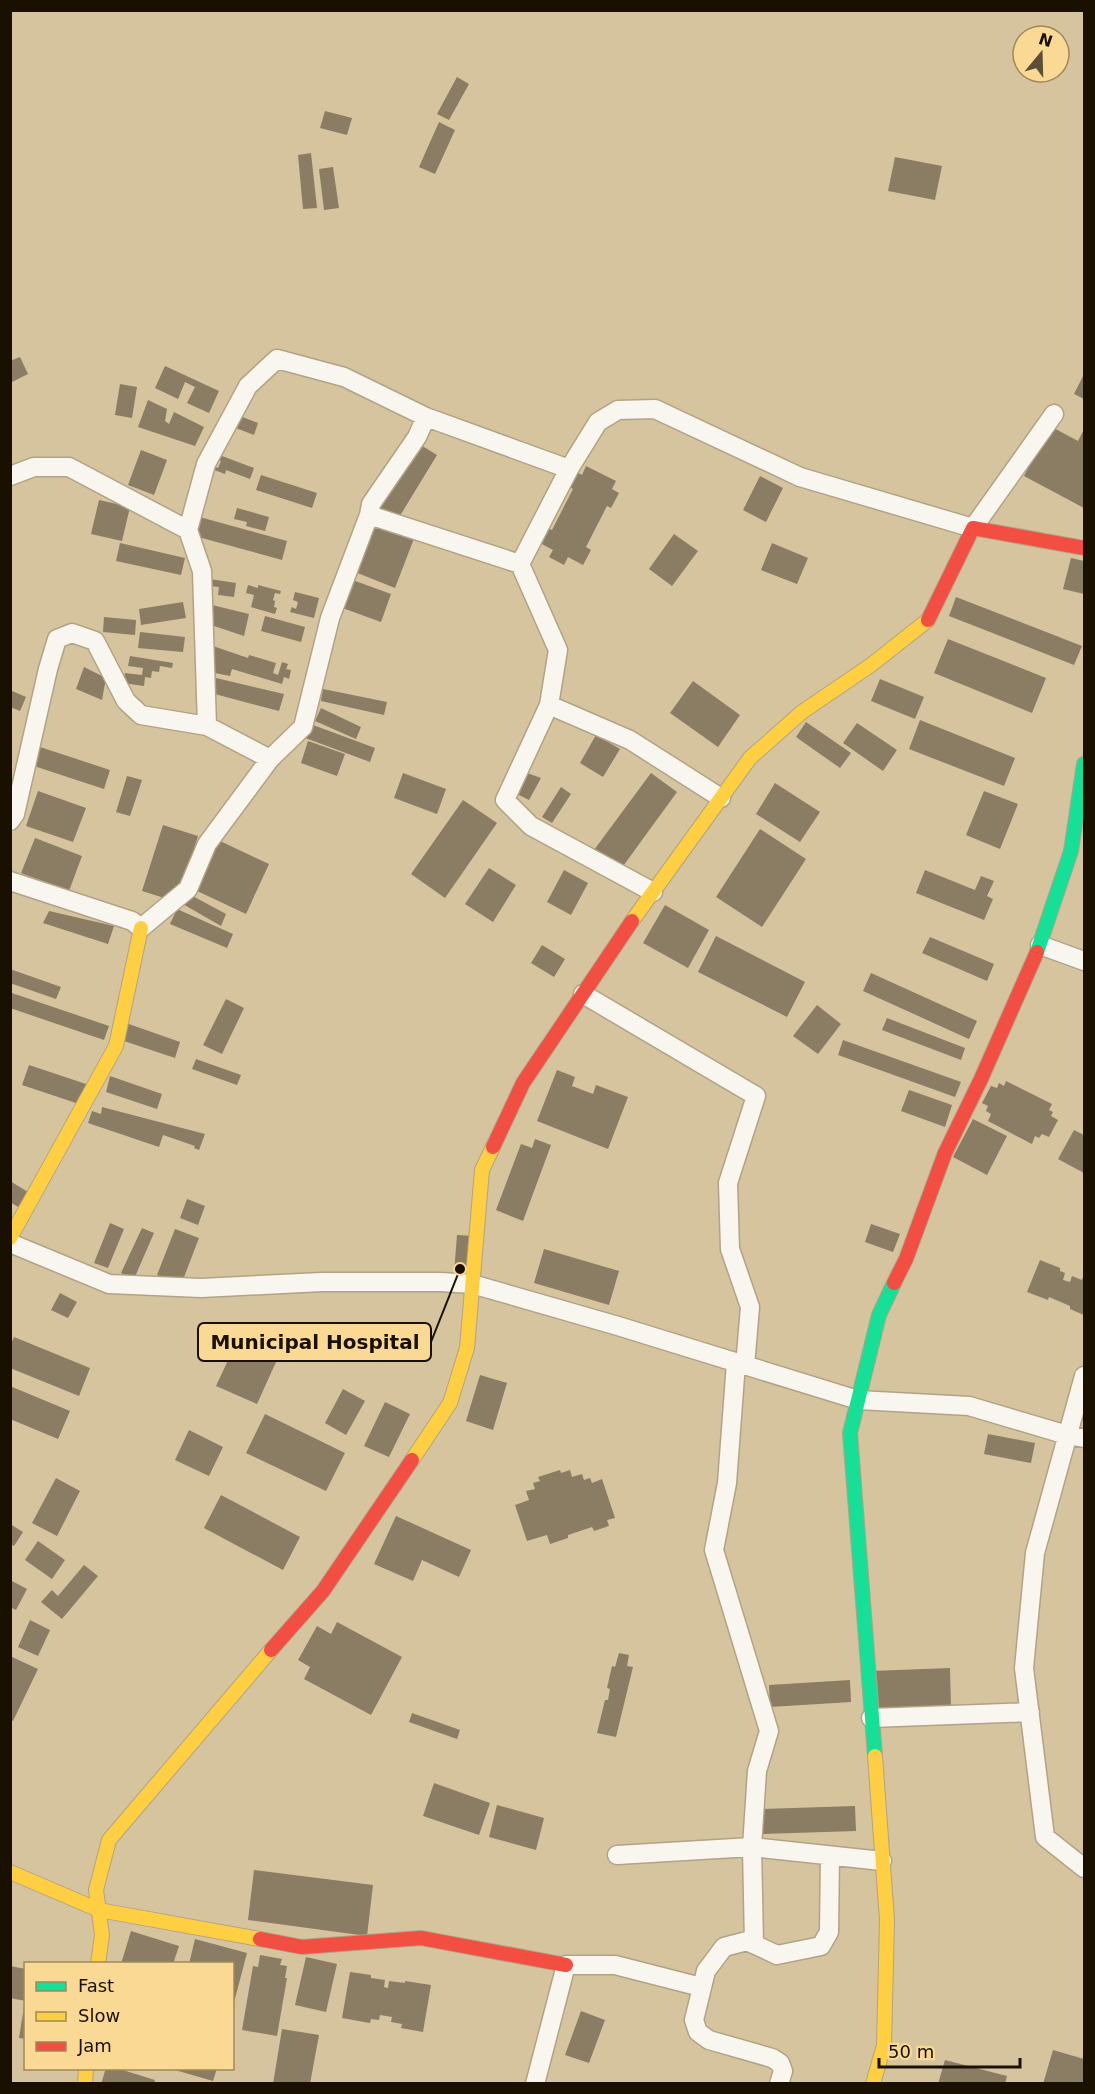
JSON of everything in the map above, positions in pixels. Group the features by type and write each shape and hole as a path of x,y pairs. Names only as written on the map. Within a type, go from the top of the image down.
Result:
{"street":[{"path":"207,726 202,571 188,530 206,464 248,386 277,359 344,377 426,417 569,469"},
{"path":"520,564 569,469 598,422 618,410 655,409 800,477 973,528 1084,548"},
{"path":"98,1962 102,1935 96,1890 110,1840 235,1690 323,1591 450,1403 467,1348 482,1170 523,1083 652,892 750,758 802,712 871,665 927,621 973,528 1054,414"},
{"path":"10,1238 116,1046 141,928 188,889 207,844 270,759 303,727 330,618 369,515 371,504 417,437 426,417"},
{"path":"10,476 34,467 69,467 188,530"},
{"path":"369,515 520,564 558,650 549,705 505,800 531,826 652,892"},
{"path":"10,822 15,814 57,639 72,633 94,641 126,701 141,715 207,726 270,759"},
{"path":"549,705 630,740 721,798"},
{"path":"873,2084 884,2045 887,1920 850,1433 879,1315 906,1259 945,1153 981,1079 1040,945 1071,851 1084,764"},
{"path":"10,881 132,921 141,928"},
{"path":"1040,945 1084,961"},
{"path":"583,994 756,1096 728,1183 730,1249 750,1307 740,1364 727,1483 714,1550 769,1731 757,1771 753,1847 754,1944"},
{"path":"10,1243 109,1284 201,1288 322,1282 472,1284 858,1400 969,1406 1076,1436"},
{"path":"1084,1376 1076,1436 1035,1553 1024,1668 1046,1837 1084,1868"},
{"path":"871,1718 1030,1712"},
{"path":"617,1855 753,1847 882,1861"},
{"path":"779,2084 783,2071 780,2063 772,2058 709,2040 698,2032 694,2020 701,1987 706,1971 724,1947 747,1941 777,1955 821,1946 829,1932 830,1856"},
{"path":"10,1872 99,1910 302,1947 421,1938 566,1965 615,1965 701,1987"},
{"path":"535,2084 566,1965"}],"building":[{"path":"457,77 469,84 449,120 437,114"},
{"path":"325,111 352,118 347,135 320,128"},
{"path":"439,122 455,130 435,174 419,167"},
{"path":"311,153 317,208 303,209 298,155"},
{"path":"895,157 942,166 935,200 888,191"},
{"path":"333,167 339,208 324,210 319,169"},
{"path":"20,357 28,374 10,383 10,361"},
{"path":"165,366 219,391 209,413 187,403 195,387 185,382 178,399 155,388"},
{"path":"1084,374 1084,399 1074,394"},
{"path":"120,384 137,387 132,418 115,415"},
{"path":"148,400 167,409 165,421 169,424 174,412 204,427 195,446 138,427"},
{"path":"232,413 258,423 254,435 228,425"},
{"path":"1050,426 1078,441 1084,429 1084,508 1024,476"},
{"path":"419,444 437,455 398,519 380,508"},
{"path":"141,450 167,460 154,495 128,485"},
{"path":"214,453 254,468 250,479 226,470 225,474 209,468 210,465 218,468 221,461 213,458"},
{"path":"586,466 616,481 612,489 619,493 611,508 607,506 586,547 591,550 583,565 568,557 564,565 549,557 553,550 538,542 546,527 552,530 573,489 567,485 575,471 582,475"},
{"path":"261,475 317,493 312,508 256,490"},
{"path":"760,476 783,488 766,522 743,510"},
{"path":"99,500 130,507 122,541 91,534"},
{"path":"237,508 269,517 265,531 246,526 247,522 234,519"},
{"path":"196,516 287,541 282,560 191,535"},
{"path":"375,521 415,536 395,588 355,572"},
{"path":"674,534 698,551 672,586 649,569"},
{"path":"120,543 185,558 181,575 116,561"},
{"path":"772,543 808,558 797,584 761,570"},
{"path":"1071,558 1084,561 1084,594 1063,589"},
{"path":"347,578 391,594 381,622 337,606"},
{"path":"210,579 236,583 234,597 218,595 219,587 209,586"},
{"path":"248,585 281,591 280,594 275,593 273,600 275,601 274,607 277,608 275,614 251,607 254,595 246,593"},
{"path":"295,592 319,598 314,618 290,612 292,607 296,609 298,602 293,600"},
{"path":"956,597 1082,646 1074,665 949,616"},
{"path":"183,602 186,618 141,625 139,609"},
{"path":"208,604 249,614 244,636 208,624"},
{"path":"265,616 305,627 301,642 261,631"},
{"path":"104,617 136,620 135,635 103,632"},
{"path":"140,632 185,637 183,652 138,648"},
{"path":"948,639 1046,678 1032,713 934,673"},
{"path":"213,646 248,658 249,655 276,663 273,673 278,675 282,662 288,664 286,669 291,670 289,679 284,677 282,684 232,669 230,676 215,673"},
{"path":"130,656 173,663 172,668 160,666 159,672 152,671 151,678 145,677 144,686 123,683 125,673 142,675 143,668 128,666"},
{"path":"84,667 106,678 102,700 76,689"},
{"path":"216,678 284,694 279,711 211,693"},
{"path":"880,679 924,697 915,719 871,701"},
{"path":"693,681 740,715 718,747 670,713"},
{"path":"323,689 387,702 384,715 321,701"},
{"path":"10,690 26,697 20,711 10,707"},
{"path":"321,708 361,727 356,739 315,721"},
{"path":"920,720 1015,758 1004,786 909,749"},
{"path":"305,722 375,748 370,762 300,736"},
{"path":"806,722 851,753 840,768 796,737"},
{"path":"857,723 897,750 883,771 843,743"},
{"path":"596,735 620,749 603,777 580,763"},
{"path":"308,741 345,754 337,776 301,763"},
{"path":"40,747 110,770 104,789 34,766"},
{"path":"403,773 446,789 437,814 394,798"},
{"path":"527,773 541,778 529,800 515,793"},
{"path":"651,773 677,792 621,869 594,850"},
{"path":"127,776 142,780 130,816 116,812"},
{"path":"775,783 820,812 800,842 756,814"},
{"path":"561,787 571,794 552,823 542,817"},
{"path":"38,791 86,808 73,842 26,826"},
{"path":"984,791 1018,804 1000,849 966,835"},
{"path":"463,800 497,823 445,898 411,874"},
{"path":"163,825 198,836 177,902 142,891"},
{"path":"760,829 806,859 762,927 716,897"},
{"path":"35,838 82,856 69,891 21,873"},
{"path":"218,840 269,864 246,914 195,890"},
{"path":"489,868 516,885 493,922 465,904"},
{"path":"564,870 588,883 571,915 547,902"},
{"path":"925,870 975,890 981,876 994,881 987,896 993,899 984,920 916,893"},
{"path":"187,893 226,914 221,926 181,903"},
{"path":"665,905 709,930 688,968 643,943"},
{"path":"177,909 233,934 227,948 170,924"},
{"path":"49,911 114,926 108,944 43,923"},
{"path":"716,936 805,982 787,1017 698,972"},
{"path":"930,937 994,964 987,981 922,953"},
{"path":"542,945 565,959 554,977 531,963"},
{"path":"10,969 61,987 56,999 10,983"},
{"path":"871,973 977,1021 969,1039 863,991"},
{"path":"12,993 109,1026 104,1040 10,1008"},
{"path":"226,999 244,1008 222,1054 203,1045"},
{"path":"817,1005 841,1024 818,1054 793,1036"},
{"path":"887,1018 965,1048 961,1060 882,1030"},
{"path":"126,1023 180,1042 175,1058 121,1040"},
{"path":"843,1040 961,1082 955,1097 838,1055"},
{"path":"196,1059 241,1075 237,1085 192,1069"},
{"path":"29,1065 92,1086 85,1106 22,1085"},
{"path":"557,1070 575,1077 572,1086 593,1094 596,1085 628,1097 608,1149 537,1121"},
{"path":"110,1076 162,1094 157,1109 106,1092"},
{"path":"1006,1081 1052,1104 1049,1110 1053,1112 1051,1116 1058,1120 1049,1137 1042,1134 1039,1138 1035,1136 1032,1144 988,1121 991,1114 986,1111 988,1106 982,1103 991,1086 997,1088 999,1083 1004,1086"},
{"path":"909,1090 952,1105 945,1127 901,1111"},
{"path":"102,1107 205,1134 199,1150 194,1148 195,1146 163,1135 159,1147 88,1123 92,1111 101,1114"},
{"path":"973,1119 1007,1136 987,1175 953,1157"},
{"path":"1074,1130 1084,1135 1084,1173 1058,1159"},
{"path":"535,1139 551,1145 523,1221 496,1210 521,1144 532,1148"},
{"path":"10,1181 28,1192 18,1207 10,1202"},
{"path":"187,1199 205,1206 198,1225 180,1218"},
{"path":"110,1223 124,1229 108,1268 94,1263"},
{"path":"871,1224 900,1234 893,1252 865,1242"},
{"path":"142,1228 154,1233 134,1279 121,1273"},
{"path":"175,1229 199,1238 181,1285 157,1275"},
{"path":"457,1235 473,1236 470,1275 454,1273"},
{"path":"544,1249 619,1271 609,1305 534,1283"},
{"path":"1040,1260 1060,1268 1060,1271 1065,1273 1063,1280 1070,1282 1072,1276 1082,1280 1084,1278 1084,1315 1049,1297 1048,1300 1027,1292"},
{"path":"60,1293 77,1302 68,1318 51,1310"},
{"path":"14,1337 90,1368 79,1396 10,1368 10,1346"},
{"path":"236,1343 276,1362 257,1404 216,1386"},
{"path":"480,1375 507,1383 493,1430 466,1421"},
{"path":"10,1386 70,1411 58,1439 10,1419"},
{"path":"343,1389 365,1401 346,1435 325,1423"},
{"path":"385,1402 410,1414 389,1457 364,1446"},
{"path":"265,1414 345,1453 326,1491 246,1453"},
{"path":"189,1430 223,1447 209,1476 175,1460"},
{"path":"988,1434 1035,1443 1031,1463 984,1454"},
{"path":"560,1470 561,1473 570,1470 572,1477 582,1474 584,1480 590,1478 592,1483 602,1479 615,1518 607,1520 609,1526 594,1531 592,1527 550,1544 547,1535 527,1541 515,1505 529,1500 526,1491 535,1489 533,1483 540,1481 538,1477"},
{"path":"56,1478 80,1491 57,1536 32,1523"},
{"path":"221,1495 300,1537 283,1570 204,1528"},
{"path":"396,1516 471,1550 459,1577 422,1560 413,1581 374,1564"},
{"path":"10,1524 23,1532 14,1546 10,1544"},
{"path":"38,1541 65,1560 52,1579 25,1560"},
{"path":"84,1565 98,1576 62,1619 41,1602 52,1590 58,1596"},
{"path":"12,1581 27,1589 16,1610 10,1607"},
{"path":"30,1620 50,1630 38,1656 18,1647"},
{"path":"337,1622 402,1657 371,1715 304,1679 310,1667 298,1660 317,1626 331,1634"},
{"path":"619,1653 629,1655 627,1666 633,1667 616,1737 597,1733 605,1700 608,1700 610,1689 607,1688 612,1666 615,1667"},
{"path":"10,1656 38,1669 13,1721 10,1720"},
{"path":"950,1668 951,1708 873,1711 871,1671"},
{"path":"850,1680 851,1702 770,1707 769,1685"},
{"path":"412,1713 460,1730 457,1739 409,1722"},
{"path":"434,1783 490,1803 479,1835 423,1816"},
{"path":"497,1805 544,1818 536,1850 489,1837"},
{"path":"855,1806 856,1831 763,1834 762,1809"},
{"path":"254,1870 373,1885 367,1936 248,1920"},
{"path":"131,1931 179,1946 174,1962 122,1962"},
{"path":"195,1939 247,1953 234,2002 234,1962 189,1962"},
{"path":"260,1955 282,1959 280,1965 287,1966 277,2036 242,2030 253,1966 258,1967"},
{"path":"306,1957 337,1964 326,2012 295,2005"},
{"path":"10,1966 24,1969 24,2001 10,1998"},
{"path":"350,1972 385,1980 384,1987 388,1988 389,1981 431,1985 423,2032 401,2028 402,2024 391,2022 392,2017 380,2015 379,2020 371,2019 370,2023 342,2018"},
{"path":"24,2007 24,2039 19,2038"},
{"path":"581,2011 605,2020 589,2063 565,2055"},
{"path":"282,2029 319,2035 310,2084 273,2084"},
{"path":"1053,2050 1084,2059 1084,2084 1043,2084"},
{"path":"945,2060 1007,2076 1005,2084 938,2084"},
{"path":"105,2070 122,2070 155,2080 154,2084 101,2084"},
{"path":"175,2070 216,2070 213,2081"}],"traffic: fast":[{"path":"1037,952 1071,851 1084,764"},
{"path":"875,1756 850,1433 879,1315 894,1283"}],"traffic: slow":[{"path":"632,921 750,758 802,712 871,665 928,620"},
{"path":"10,1238 116,1046 141,928"},
{"path":"412,1460 450,1403 467,1348 482,1170 493,1147"},
{"path":"98,1962 102,1935 96,1890 109,1840 271,1650"},
{"path":"873,2084 884,2045 887,1920 875,1756"},
{"path":"10,1872 99,1910 260,1939"},
{"path":"85,2084 86,2070"}],"traffic: jam":[{"path":"928,620 973,528 1084,548"},
{"path":"493,1147 523,1083 632,921"},
{"path":"894,1283 906,1259 945,1153 981,1079 1037,952"},
{"path":"271,1650 323,1591 412,1460"},
{"path":"260,1939 302,1947 421,1938 566,1965"}],"place":[{"name":"Municipal Hospital","path":"460,1269"}]}
